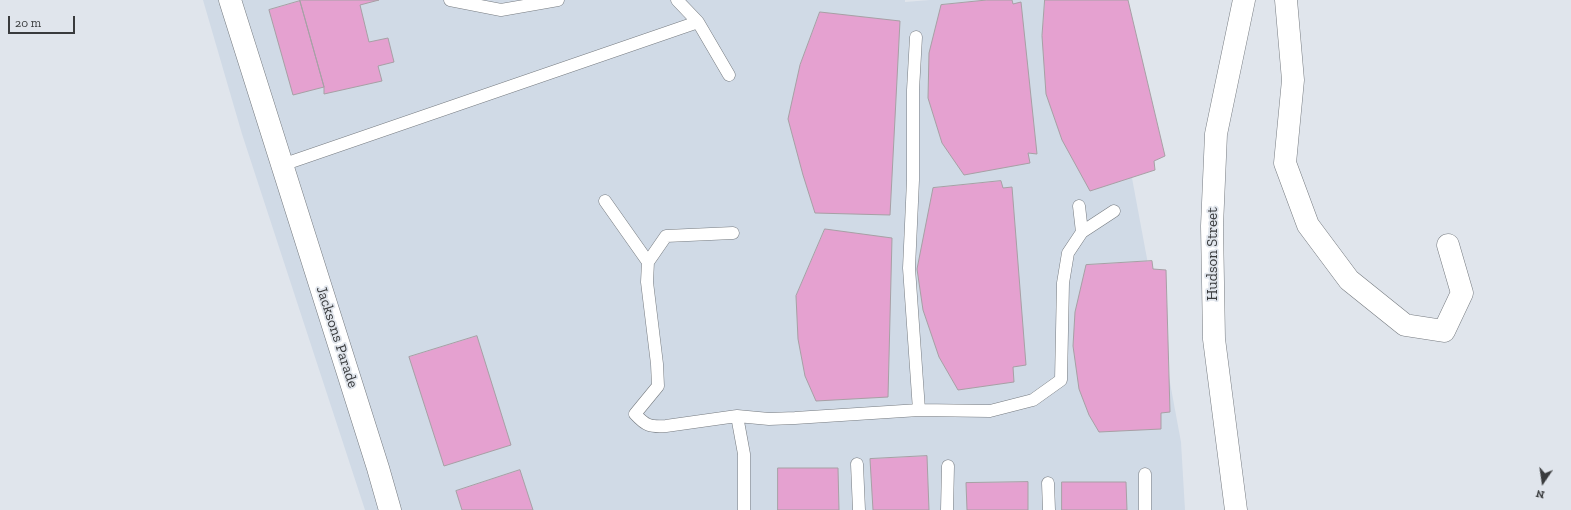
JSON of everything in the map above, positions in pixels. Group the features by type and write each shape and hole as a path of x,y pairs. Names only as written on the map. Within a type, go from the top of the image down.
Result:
{"street":[{"name":"Jacksons Parade","path":"230,0 390,510"},
{"name":"Hudson Street","path":"1236,510 1214,339 1212,226 1216,134 1244,0"},
{"path":"1286,0 1293,80 1285,163 1308,224 1349,280 1405,325 1444,331 1462,293 1448,245"}],"lane":[{"path":"450,0 501,10 558,0"},
{"path":"677,0 698,22 729,75"},
{"path":"282,165 698,22"},
{"path":"916,37 913,90 913,180 909,268 919,410"},
{"path":"605,201 648,262"},
{"path":"1079,206 1082,232"},
{"path":"733,233 666,236 648,262 647,282 658,386 635,414 646,425 655,427 737,416 769,419 919,410 990,411 1033,400 1060,380 1063,283 1068,253 1082,232 1114,211"},
{"path":"737,416 744,454 744,510"},
{"path":"856,464 859,510"},
{"path":"948,466 948,510"},
{"path":"1145,474 1145,510"},
{"path":"1048,482 1049,510"}],"shaded area":[{"path":"203,0 905,0 905,2 930,0 1099,0 1181,442 1185,510 365,510 242,134"}],"building":[{"path":"300,0 379,0 360,5 369,42 388,38 394,62 378,66 382,81 324,94 324,87"},
{"path":"987,0 1012,0 1013,4 1021,2 1037,154 1028,153 1030,163 964,175 942,143 928,98 929,53 941,5"},
{"path":"1045,0 1128,0 1165,156 1154,161 1155,170 1090,191 1062,140 1046,94 1042,36"},
{"path":"300,1 324,87 293,95 269,10"},
{"path":"820,12 900,21 890,215 815,213 788,119 800,65"},
{"path":"1001,181 1003,188 1012,187 1026,365 1013,367 1014,382 958,390 939,357 923,310 917,269 933,188"},
{"path":"825,229 892,238 888,397 816,401 805,376 798,339 796,296"},
{"path":"1152,261 1153,269 1166,270 1170,412 1161,413 1161,429 1099,432 1089,415 1079,389 1073,346 1075,312 1086,265"},
{"path":"477,336 511,445 444,466 409,357"},
{"path":"927,456 929,510 873,510 870,459"},
{"path":"778,468 838,468 839,510 778,510"},
{"path":"520,470 533,510 462,510 456,491"},
{"path":"1028,482 1028,510 967,510 966,483"},
{"path":"1062,482 1126,482 1127,510 1062,510"}]}
